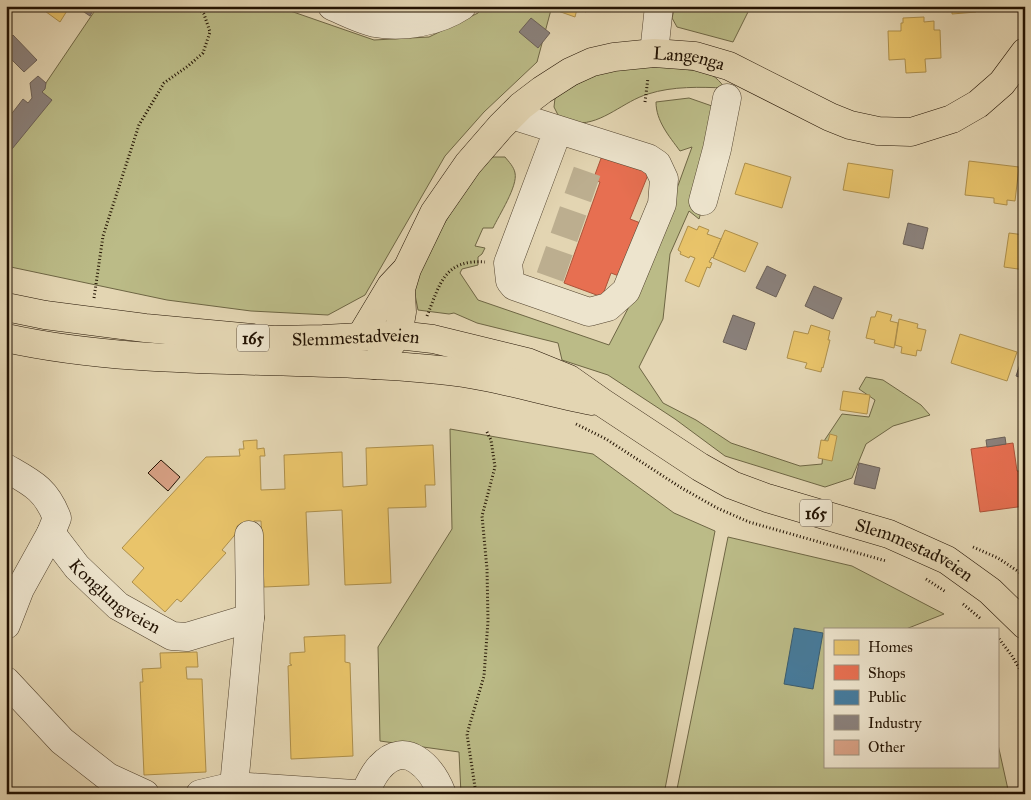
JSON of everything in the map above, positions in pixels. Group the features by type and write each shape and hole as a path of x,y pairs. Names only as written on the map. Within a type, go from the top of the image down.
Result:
{"main road":[{"name":"Langenga","path":"374,365 398,335 402,312 401,289 407,269 434,213 468,164 512,115 542,90 570,72 592,62 614,57 654,53 695,56 730,66 830,117 850,124 878,130 911,132 952,120 978,104 1002,83 1025,52"},
{"name":"Langenga","path":"361,336 391,286 407,269"},
{"name":"Slemmestadveien","path":"6,307 44,315 144,328 273,340 398,335 433,339 527,362 569,379 700,468 732,485 767,498 889,534 947,560 990,591 1025,626"},
{"path":"361,336 374,365"},
{"name":"Slemmestadveien","path":"6,338 34,344 101,353 178,358 374,365 441,370 495,378 561,395 603,403"}],"street":[{"path":"332,6 374,23 391,25 422,22 446,15 462,6"},
{"path":"654,53 659,6"},
{"path":"703,201 717,149 727,98"},
{"path":"512,115 558,130 594,153 648,158 657,164 664,179 662,204 626,291 608,307 589,312 546,287 514,286 510,281 508,263 558,130"},
{"path":"6,468 36,485 52,504 57,518 51,533 20,589 6,625"},
{"name":"Konglungveien","path":"51,533 77,567 118,606 172,636 187,637 250,618"},
{"path":"234,786 250,618 249,535"},
{"path":"6,680 105,786 145,794"},
{"path":"364,794 379,767 392,756 406,755 423,763 436,780 442,794"},
{"path":"200,794 234,786 270,791 354,794"}],"path":[{"path":"94,300 103,236 138,125 164,83 203,53 210,32 204,14 196,6"},
{"path":"435,319 425,316 446,273 458,264 478,261 508,263"},
{"path":"573,422 606,439 680,487 717,508 749,522 889,562"},
{"path":"476,794 467,734 484,676 488,621 487,569 482,516 495,467 491,440 486,430"},
{"path":"971,546 998,558 1025,576"},
{"path":"920,576 953,597"},
{"path":"960,602 985,623"},
{"path":"998,637 1025,678"}],"green space":[{"path":"98,6 276,6 374,40 429,37 478,13 484,6 552,6 537,62 484,112 445,156 365,295 328,315 251,311 167,300 6,266 6,142"},
{"path":"675,6 751,6 733,42 677,27 672,18"},
{"path":"654,53 665,63 673,67 707,73 719,80 725,88 706,87 657,91 639,97 596,120 587,122 575,123 559,117 554,107 555,98 566,90 603,72"},
{"path":"689,98 712,106 716,160 699,219 689,211 670,254 663,319 639,367 663,403 696,420 731,443 800,466 822,464 824,441 842,414 869,417 875,400 859,389 866,377 883,380 921,405 930,415 893,426 866,444 852,478 825,487 725,456 675,419 608,375 562,360 558,343 477,323 454,313 418,310 414,289 425,255 480,165 492,157 505,157 515,173 511,193 493,228 483,228 475,246 485,248 478,257 478,265 462,269 460,273 478,300 609,345 646,274 692,147 680,151 658,116 656,102"},
{"path":"450,429 593,454 674,513 715,531 664,794 461,794 459,752 380,741 378,647 452,529"},
{"path":"728,537 852,566 944,614 909,628 824,628 824,768 998,768 998,744 1009,794 676,794"}],"building: Homes":[{"path":"38,6 70,6 60,22"},
{"path":"559,6 588,6 586,12 577,9 575,17 558,11"},
{"path":"952,6 976,6 976,12 952,14"},
{"path":"924,17 924,22 934,21 934,30 940,30 941,58 925,59 926,72 906,73 905,59 889,60 888,31 901,31 903,18"},
{"path":"969,161 1019,167 1015,201 1007,200 1007,205 994,203 994,198 965,195"},
{"path":"745,163 791,177 782,208 735,194"},
{"path":"848,163 893,170 889,198 843,190"},
{"path":"688,226 697,230 699,226 709,230 707,234 721,239 713,258 709,262 712,263 710,268 707,267 699,287 685,281 695,258 690,256 689,258 680,254 681,252 678,250"},
{"path":"725,230 758,243 745,272 713,258"},
{"path":"1009,233 1025,235 1025,270 1004,267"},
{"path":"877,311 892,315 890,321 898,323 894,348 874,343 875,340 866,338 871,317 875,317"},
{"path":"899,319 918,324 917,328 926,330 921,351 917,350 916,356 901,353 902,347 895,345"},
{"path":"811,325 830,331 828,340 830,340 821,372 805,368 807,363 787,358 794,331 808,334"},
{"path":"960,334 1017,352 1007,381 951,363"},
{"path":"843,391 870,395 867,414 840,410"},
{"path":"830,434 837,436 832,461 818,458 821,440 828,441"},
{"path":"257,440 257,449 264,448 265,456 260,456 261,490 285,489 284,455 342,452 343,487 367,485 366,448 433,445 435,485 425,485 426,507 388,508 391,583 345,585 342,510 306,512 309,585 264,587 261,521 254,521 255,527 237,526 239,530 222,550 226,553 181,602 177,599 165,612 132,582 144,568 122,548 206,457 240,456 239,449 244,449 243,441"},
{"path":"345,635 345,662 350,663 353,756 291,759 288,666 292,665 290,664 290,653 305,652 304,637"},
{"path":"197,652 198,667 186,667 187,679 202,679 206,772 144,775 140,682 143,682 142,669 161,668 160,653"}],"building: Shops":[{"path":"603,153 650,170 630,219 646,225 627,279 611,273 602,297 564,283 600,182 593,180"},
{"path":"1013,443 1017,471 1020,471 1022,477 1025,506 980,512 971,449"}],"building: Public":[{"path":"794,628 823,633 813,689 784,684"}],"building: Industry":[{"path":"75,6 95,6 90,16"},
{"path":"531,18 550,33 538,48 519,32"},
{"path":"13,35 37,60 24,72 6,54 6,42"},
{"path":"38,76 46,83 45,89 42,92 52,100 12,149 6,145 6,121 23,99 28,103 32,98 30,83"},
{"path":"1023,138 1025,138 1025,161 1020,160"},
{"path":"908,223 928,228 923,249 903,244"},
{"path":"767,266 786,275 776,297 756,288"},
{"path":"814,286 842,298 833,319 805,306"},
{"path":"733,315 755,323 746,350 723,342"},
{"path":"1025,352 1025,379 1016,376"},
{"path":"1005,437 1006,444 987,447 986,440"},
{"path":"859,463 880,468 875,489 854,484"}],"building: Other":[{"path":"161,460 180,477 168,491 148,473"}],"tunnel":[{"path":"550,277 590,163"}]}
